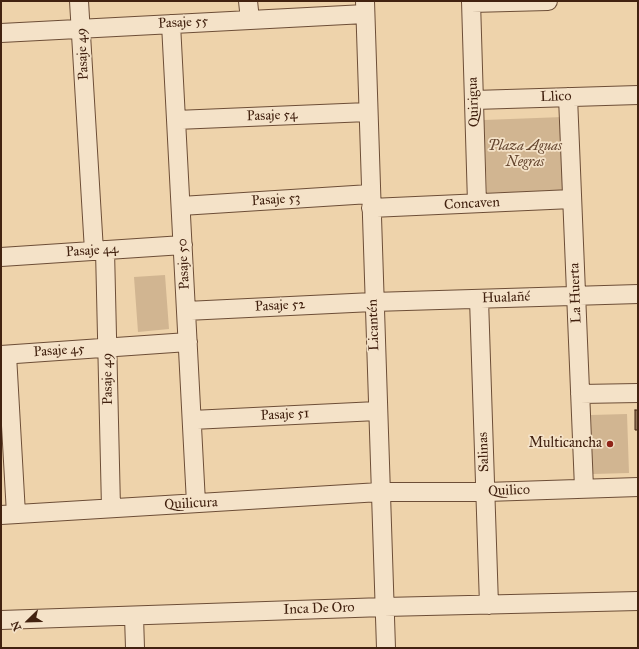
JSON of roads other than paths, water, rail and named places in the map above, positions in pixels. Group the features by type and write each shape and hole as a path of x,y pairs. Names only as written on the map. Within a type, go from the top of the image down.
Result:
{"street":[{"name":"Pasaje 49","path":"79,1 107,348 111,508"},
{"path":"248,1 250,20"},
{"path":"471,2 548,1"},
{"name":"Quirigua","path":"471,2 477,203"},
{"name":"Pasaje 55","path":"1,33 250,20 365,7"},
{"name":"Licantén","path":"365,7 373,302 386,648"},
{"name":"Pasaje 50","path":"171,24 196,503"},
{"name":"Llico","path":"474,100 638,95"},
{"name":"La Huerta","path":"568,97 584,488"},
{"name":"Pasaje 54","path":"176,120 368,112"},
{"name":"Concaven","path":"371,201 477,203 572,199"},
{"name":"Pasaje 53","path":"181,206 371,201"},
{"name":"Pasaje 44","path":"1,257 183,245"},
{"name":"Hualañé","path":"373,302 638,294"},
{"name":"Salinas","path":"479,299 489,605"},
{"name":"Pasaje 52","path":"186,311 373,302"},
{"name":"Pasaje 45","path":"4,355 188,342"},
{"path":"4,355 8,515"},
{"path":"580,394 638,393"},
{"name":"Pasaje 51","path":"192,420 377,411"},
{"name":"Quilico","path":"380,492 486,492 638,487"},
{"name":"Quilicura","path":"8,515 380,492"},
{"name":"Inca De Oro","path":"1,620 384,607 638,601"},
{"path":"134,616 135,648"}],"place":[{"name":"Multicancha","path":"610,444"}],"park label":[{"name":"Plaza Aguas Negras","path":"525,156"}]}
